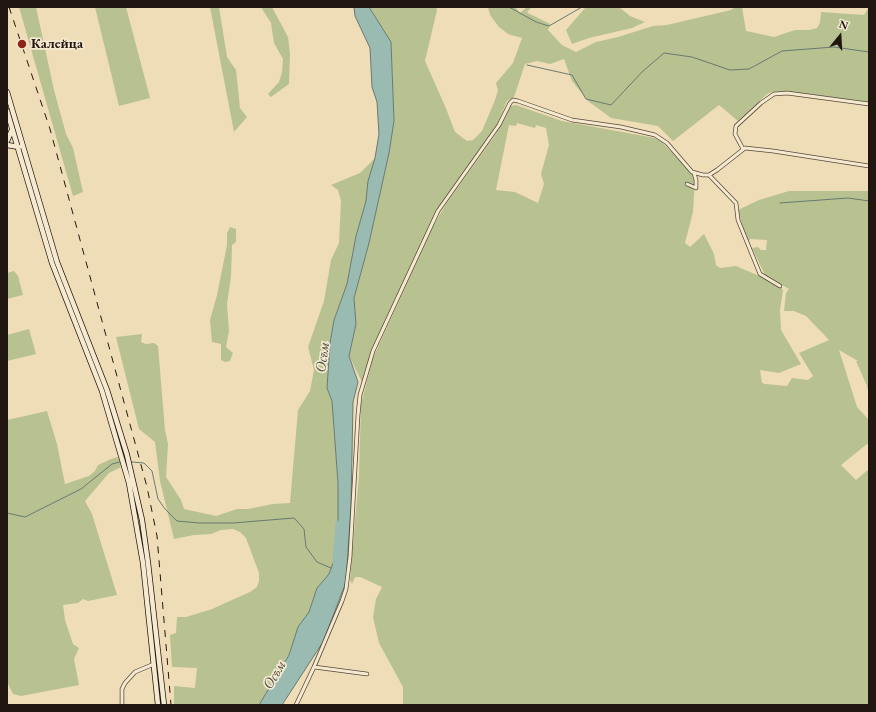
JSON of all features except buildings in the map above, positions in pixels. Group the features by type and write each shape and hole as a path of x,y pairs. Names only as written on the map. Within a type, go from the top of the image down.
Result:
{"main road":[{"path":"7,92 57,262 107,390 127,455 144,534 156,663 158,705"},
{"path":"7,111 52,263 104,398 129,483 143,563 156,663 164,705"},
{"path":"7,141 12,130"},
{"path":"7,146 23,148"},
{"path":"7,146 15,150 19,155"}],"street":[{"path":"743,149 735,134 736,126 768,96 787,93 869,104"},
{"path":"296,705 314,667 346,589 350,557 358,415 362,388 372,351 418,250 438,211 492,136 510,103 513,100 518,101 572,120 621,127 654,135 667,143 694,173 696,188 687,184"},
{"path":"709,175 743,149 773,151 869,166"},
{"path":"694,173 709,175 736,203 738,220 760,274 780,286"},
{"path":"122,705 122,689 126,683 135,672 156,663"},
{"path":"314,667 367,674"}],"green space":[{"path":"19,7 36,7 54,90 66,134 73,148 83,192 73,196"},
{"path":"95,7 126,7 150,98 119,106"},
{"path":"210,7 219,7 227,57 236,70 240,108 247,117 234,132"},
{"path":"261,7 272,7 288,37 290,54 289,84 271,97 268,94 279,82 282,72 283,59 274,43 271,23"},
{"path":"369,7 436,7 437,10 425,61 455,132 467,141 473,140 482,131 498,90 496,83 513,63 522,38 508,34 499,27 490,15 488,7 515,7 520,13 527,7 532,7 527,12 550,24 548,30 562,45 576,52 596,42 653,26 667,25 731,10 735,7 742,7 746,31 774,37 795,30 809,30 817,28 820,23 821,12 864,15 869,7 869,102 838,100 784,91 772,92 767,94 738,121 719,105 673,141 658,126 611,118 588,101 572,81 564,59 550,64 537,61 525,64 514,97 507,101 496,127 438,212 377,341 362,382 349,356 356,324 354,298 369,243 389,153 394,121 391,42"},
{"path":"619,7 630,16 645,22 632,28 589,38 572,44 566,30 585,8"},
{"path":"516,105 562,121 655,138 661,141 695,177 693,212 685,243 690,247 704,234 714,254 716,265 720,268 736,266 757,275 761,274 776,283 783,290 780,310 781,330 801,364 779,373 760,370 762,383 765,384 787,386 792,378 808,380 813,376 799,353 829,340 806,316 794,311 784,311 786,293 789,289 765,275 752,248 758,247 761,250 766,250 767,240 750,239 749,241 746,239 738,210 759,200 789,191 869,191 869,395 867,386 856,361 858,361 839,350 857,407 869,420 869,445 867,444 841,465 856,480 869,469 869,705 403,705 403,687 379,643 373,617 376,599 382,587 360,577 355,577 352,584 350,580 359,475 361,404 373,358 432,228 446,204 496,134 510,106","holes":["517,123 535,128 536,125 546,128 549,145 541,174 544,184 538,203 515,192 496,190 509,125 516,126"]},
{"path":"375,158 368,181 366,201 356,236 347,284 334,319 330,343 327,388 332,401 339,499 338,550 334,561 329,574 317,588 309,612 298,627 289,654 259,705 174,705 174,686 195,688 197,668 172,667 170,635 176,633 177,617 186,617 212,609 250,592 257,587 259,573 246,538 240,532 233,529 221,530 211,534 194,535 174,539 160,481 155,442 139,429 116,337 142,334 141,342 146,344 154,343 158,346 165,430 168,444 166,477 181,500 184,509 216,516 237,509 248,509 273,504 290,503 298,410 310,391 314,370 308,347 324,301 331,260 339,243 341,201 338,190 331,185 360,173"},
{"path":"230,227 236,229 236,242 232,245 231,276 227,304 229,331 226,347 233,353 230,361 225,362 221,360 221,344 212,342 210,320 217,295 227,245 227,233"},
{"path":"14,271 18,276 23,295 7,299 7,273"},
{"path":"29,329 36,354 7,361 7,335"},
{"path":"47,411 57,444 65,484 89,476 95,471 98,465 118,457 121,467 109,473 85,501 92,514 117,595 88,601 83,599 78,603 63,605 65,620 73,644 79,648 74,659 79,685 21,696 13,694 7,682 7,420"}],"water":[{"path":"354,7 369,7 391,42 394,121 389,153 369,243 354,298 356,324 349,356 358,382 353,402 351,506 346,582 323,642 282,705 259,705 289,655 298,627 309,612 317,588 329,574 338,550 338,483 332,401 327,388 330,343 334,320 347,284 356,236 366,201 368,181 375,158 379,134 377,102 372,87 370,48 355,16"}],"waterway":[{"path":"509,7 536,22 549,26 582,7"},
{"path":"527,65 572,75 586,99 611,105 643,71 664,53 692,57 730,70 749,69 782,51 834,47 869,52"},
{"path":"780,203 848,198 869,201"},
{"path":"7,513 25,517 81,489 112,464 120,462"},
{"path":"132,462 144,463 152,471 158,499 165,509 177,521 199,523 233,523 294,518 304,529 306,547 317,562 331,568"},
{"name":"Осъм","path":"336,562 339,524"}],"railway":[{"path":"9,7 50,129 147,487 157,536 171,705"}],"place":[{"name":"Калейца","path":"22,44"}]}
